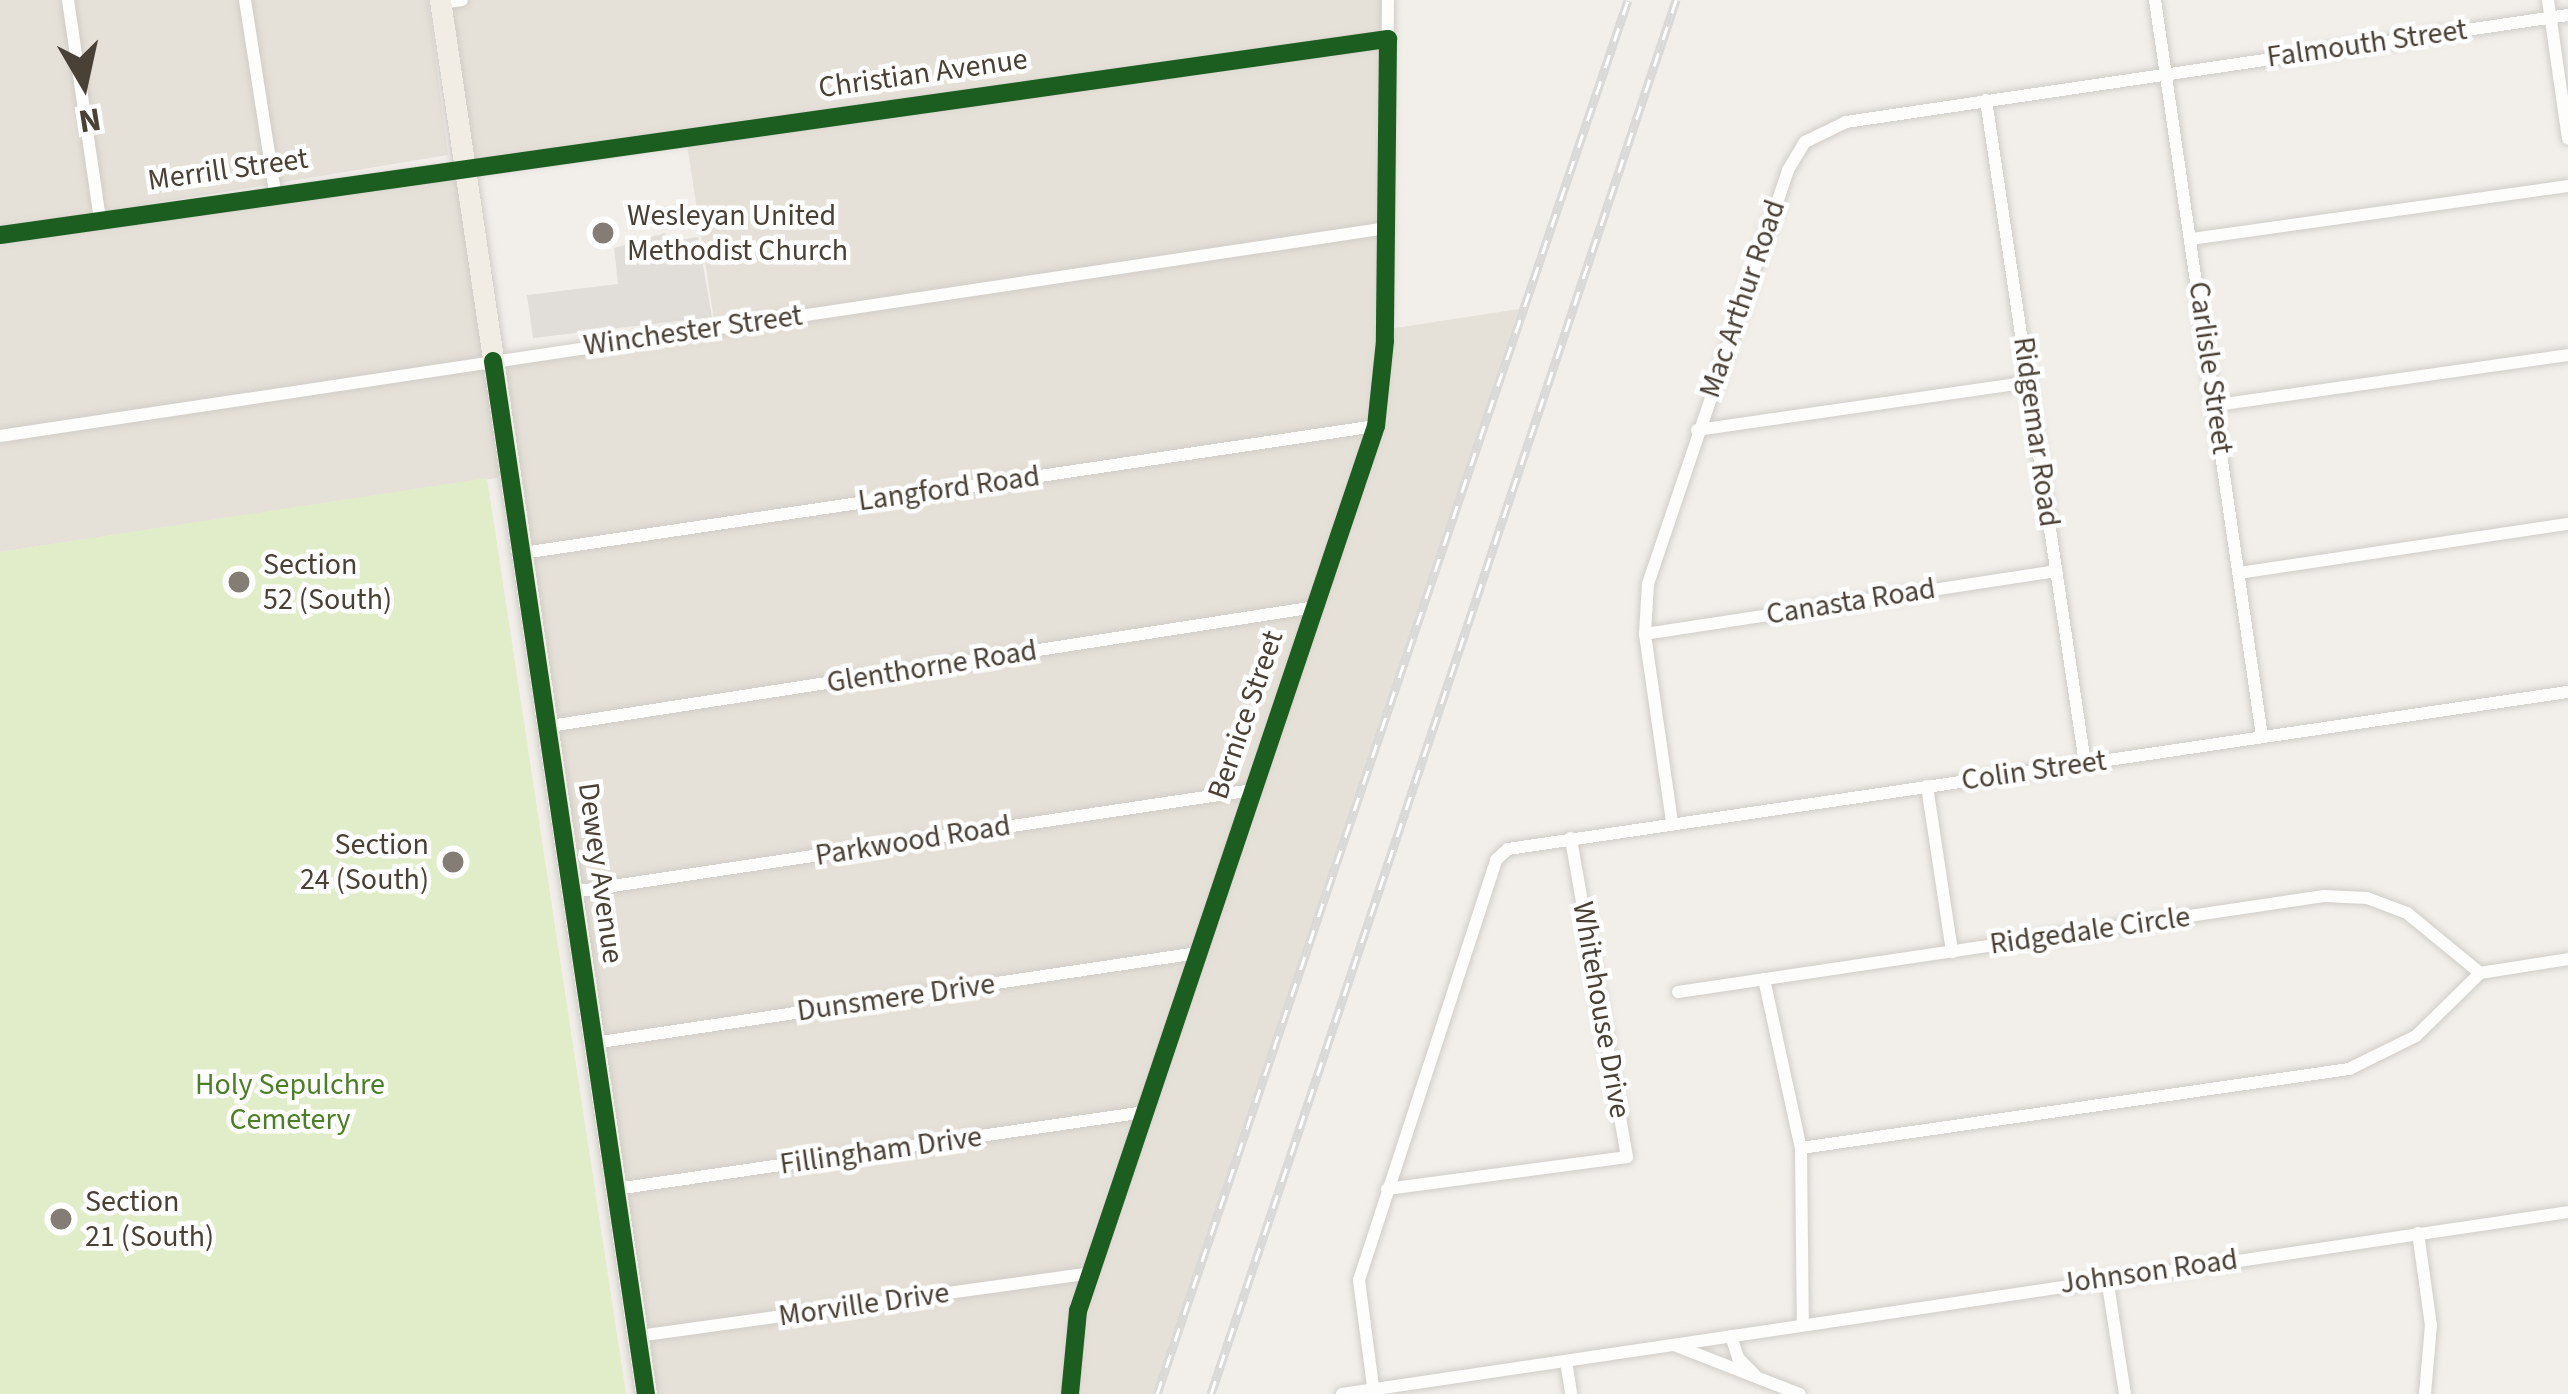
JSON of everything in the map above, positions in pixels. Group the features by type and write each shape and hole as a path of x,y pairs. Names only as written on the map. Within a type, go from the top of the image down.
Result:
{"main road":[{"name":"Dewey Avenue","path":"447,1 466,167 646,1394"}],"street":[{"path":"68,0 100,219"},
{"path":"245,0 275,193"},
{"name":"Bernice Street","path":"1070,1394 1072,1330 1090,1273 1376,426 1387,228 1388,0"},
{"name":"Carlisle Street","path":"2155,0 2262,736"},
{"path":"2548,0 2568,139"},
{"name":"Falmouth Street","path":"2166,74 2568,15"},
{"name":"Christian Avenue","path":"466,167 1388,39"},
{"name":"Mac Arthur Road","path":"1672,822 1645,634 1653,567 1788,170 1805,142 1846,122 2166,74"},
{"name":"Ridgemar Road","path":"1986,100 2085,764"},
{"name":"Merrill Street","path":"0,235 466,167"},
{"path":"2192,239 2568,186"},
{"name":"Winchester Street","path":"0,436 1387,228"},
{"path":"2217,405 2568,356"},
{"path":"1697,430 2029,382"},
{"name":"Langford Road","path":"523,553 1376,426"},
{"path":"2239,573 2568,524"},
{"name":"Canasta Road","path":"1645,634 2056,571"},
{"name":"Glenthorne Road","path":"550,726 1315,608"},
{"name":"Colin Street","path":"1388,1190 1501,854 1672,822 2568,692"},
{"path":"1927,786 1952,952"},
{"name":"Parkwood Road","path":"573,892 1252,790"},
{"name":"Whitehouse Drive","path":"1388,1190 1628,1156 1571,838"},
{"name":"Ridgedale Circle","path":"1678,992 2350,896 2407,913 2480,973"},
{"name":"Dunsmere Drive","path":"594,1042 1198,953"},
{"path":"1801,1148 2349,1069 2416,1036 2480,973 2568,959"},
{"path":"1764,979 1801,1148 1803,1325"},
{"name":"Fillingham Drive","path":"616,1190 1145,1112"},
{"path":"1373,1392 1359,1280 1388,1190"},
{"name":"Johnson Road","path":"1342,1394 2568,1212"},
{"path":"2418,1233 2431,1325 2425,1394"},
{"name":"Morville Drive","path":"638,1336 1090,1273"},
{"path":"2107,1278 2125,1394"},
{"path":"1731,1336 1738,1358 1759,1377 1759,1394"},
{"path":"1674,1345 1800,1394"},
{"path":"1566,1361 1570,1394"}],"shaded area":[{"path":"0,0 428,0 448,155 0,229"},
{"path":"440,0 1386,0 1382,330 1519,309 1157,1394 646,1394 510,476 0,552 0,236 465,167","holes":["686,138 715,327 494,360 466,168"]},
{"path":"665,233 667,242 698,237 712,317 533,338 527,295 618,284 614,248"}],"green space":[{"name":"Holy Sepulchre Cemetery","path":"487,478 626,1394 0,1394 0,552"}],"railway":[{"path":"1157,1394 1628,0"},
{"path":"1211,1394 1676,0"}],"cycle path":[{"path":"0,235 1388,39 1385,341 1376,426 1078,1311 1070,1394"},
{"path":"493,361 646,1394"}],"place":[{"name":"Wesleyan United Methodist Church","path":"603,233"},
{"name":"Section 52 (South)","path":"239,582"},
{"name":"Section 24 (South)","path":"453,862"},
{"name":"Section 21 (South)","path":"61,1219"}]}
